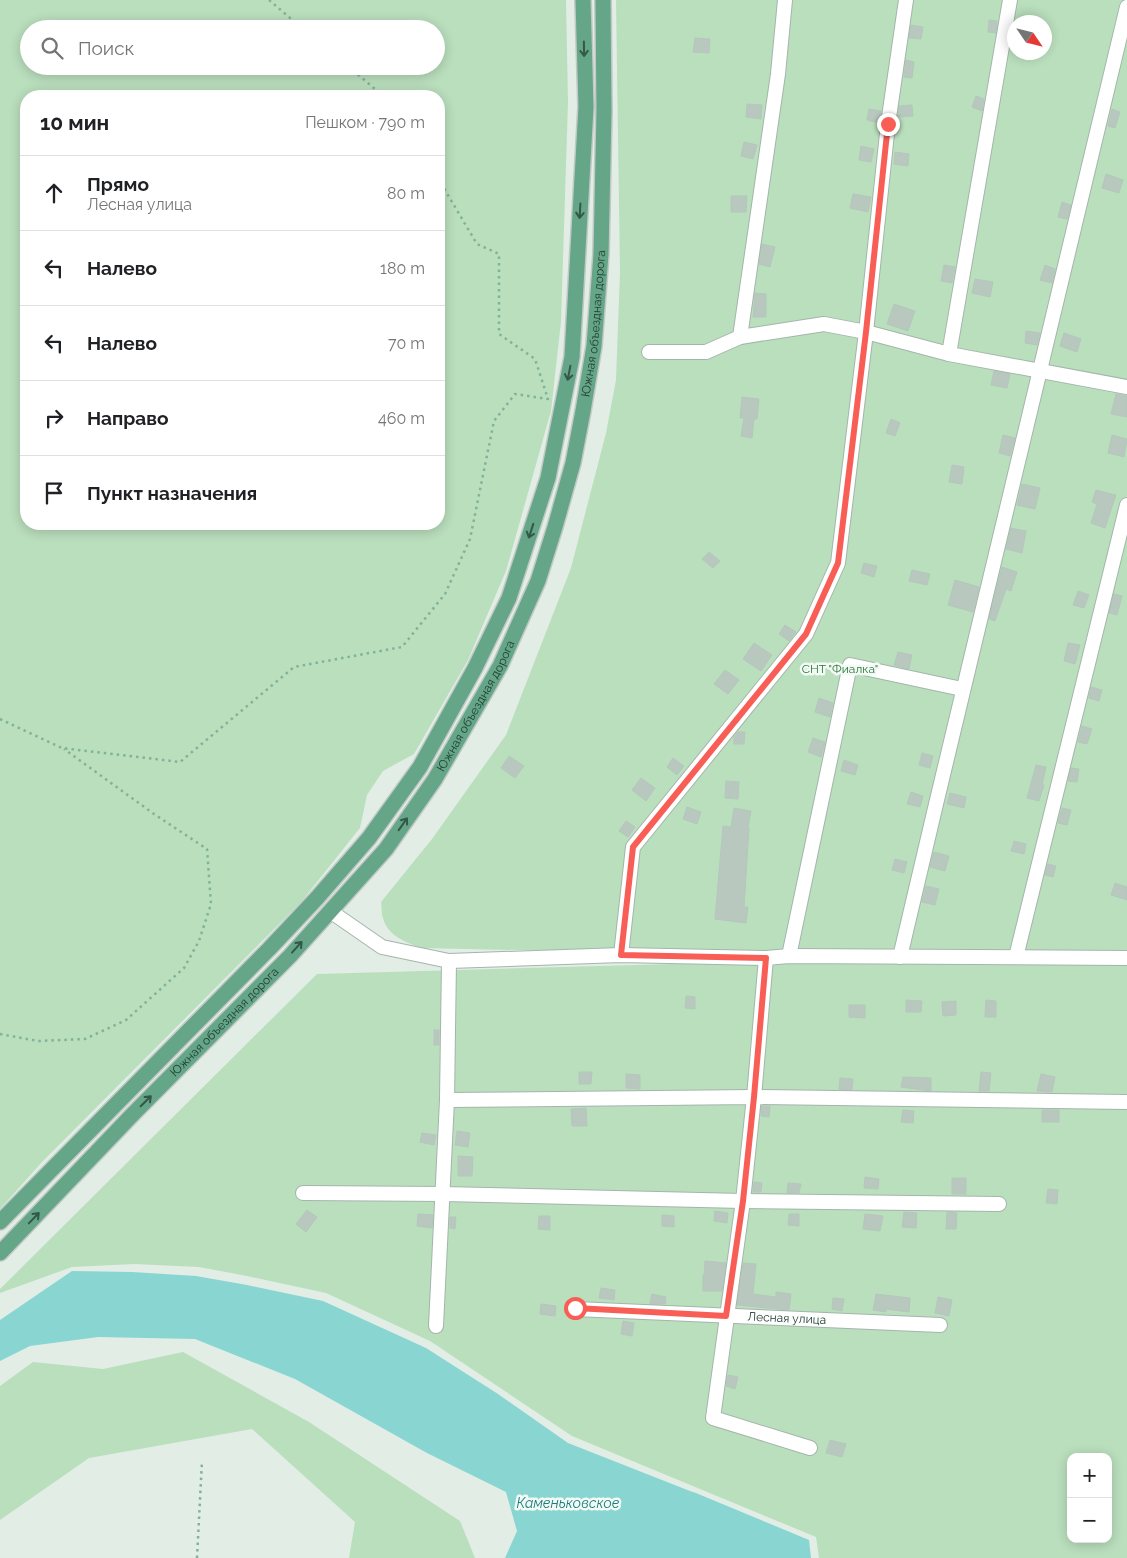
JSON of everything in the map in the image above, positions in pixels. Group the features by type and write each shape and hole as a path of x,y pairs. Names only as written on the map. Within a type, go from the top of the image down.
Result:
{"main road":[{"name":"Южная объездная дорога","path":"0,1222 317,898 370,838 420,767 475,668 509,598 548,478 572,358 586,107 583,0"},
{"name":"Южная объездная дорога","path":"0,1253 133,1114 290,956 386,849 435,779 500,666 538,581 575,454 584,411 594,346 601,254 604,111 603,0"},
{"path":"329,884 343,896"},
{"path":"317,898 330,911"}],"street":[{"path":"740,337 778,74 785,0"},
{"path":"621,955 633,847 806,634 838,563 866,332 888,124 906,0"},
{"path":"949,354 1010,0"},
{"path":"900,957 962,689 1041,372 1127,6"},
{"path":"649,352 706,352 740,337 824,324 866,332 949,354 1127,387"},
{"path":"1016,957 1127,505"},
{"path":"789,956 850,665 962,689"},
{"path":"330,911 382,947 449,961 621,955 766,958 789,956 1127,958"},
{"path":"766,958 743,1201 713,1418 810,1448"},
{"path":"436,1326 446,1100 449,961"},
{"path":"446,1100 754,1097 1127,1102"},
{"path":"303,1193 999,1204"},
{"name":"Лесная улица","path":"575,1308 940,1325"}],"path":[{"path":"269,0 292,20"},
{"path":"358,75 376,90"},
{"path":"62,748 180,762 294,667 402,647 445,594 470,539 494,421 516,394 548,398 535,359 499,334 499,254 477,244 445,190"},
{"path":"0,719 62,748 154,814 207,849 211,904 199,941 184,968 126,1020 85,1039 38,1040 0,1034"},
{"path":"197,1558 202,1461"}],"green space":[{"path":"0,0 566,0 568,102 561,322 551,411 506,571 468,660 414,754 383,771 367,795 360,828 301,902 42,1162 0,1209"},
{"name":"СНТ \"Фиалка\"","path":"616,0 1127,0 1127,1558 819,1558 816,1537 572,1436 430,1341 326,1293 199,1267 134,1264 72,1267 0,1293 0,1289 317,974 885,958 422,948 398,938 385,924 381,902 432,839 506,735 571,568 606,433 616,380 620,272"},
{"path":"183,1352 309,1422 460,1521 475,1558 349,1558 355,1522 252,1429 89,1458 0,1520 0,1386 33,1362 103,1369"}],"water":[{"name":"Каменьковское","path":"72,1271 196,1276 323,1301 426,1348 498,1394 568,1443 809,1540 811,1558 505,1558 517,1531 506,1492 427,1453 295,1379 195,1339 98,1337 30,1346 0,1361 0,1320"}],"building":[{"path":"989,20 997,21 996,33 988,32"},
{"path":"911,25 923,27 921,39 909,38"},
{"path":"695,38 710,39 709,53 693,52"},
{"path":"906,60 914,62 912,78 904,77"},
{"path":"976,96 984,99 982,111 972,107"},
{"path":"747,104 762,105 761,119 746,117"},
{"path":"912,105 913,116 898,117 899,106"},
{"path":"869,109 881,111 879,123 867,120"},
{"path":"1112,109 1120,112 1115,128 1108,126"},
{"path":"744,142 757,145 753,159 741,156"},
{"path":"861,146 874,149 871,162 859,160"},
{"path":"895,152 909,154 908,166 894,164"},
{"path":"1106,174 1123,180 1119,193 1102,188"},
{"path":"853,194 871,197 868,212 850,208"},
{"path":"731,196 747,196 746,212 731,212"},
{"path":"1062,202 1071,205 1067,219 1058,217"},
{"path":"762,244 775,247 770,267 759,264"},
{"path":"944,265 955,267 952,283 941,281"},
{"path":"1045,265 1055,269 1052,283 1040,280"},
{"path":"975,279 993,282 990,297 972,293"},
{"path":"755,293 766,294 766,317 753,317"},
{"path":"894,304 915,311 908,331 887,324"},
{"path":"1026,331 1040,333 1037,345 1025,343"},
{"path":"1064,333 1081,339 1077,352 1060,346"},
{"path":"994,371 1010,374 1007,388 991,385"},
{"path":"1116,394 1127,396 1127,417 1111,414"},
{"path":"742,397 759,399 757,419 754,419 752,438 741,436 744,418 740,418"},
{"path":"891,419 900,423 895,436 886,433"},
{"path":"1003,435 1015,438 1010,456 999,453"},
{"path":"1112,435 1127,439 1124,457 1108,453"},
{"path":"952,465 964,467 962,484 949,482"},
{"path":"1022,484 1040,488 1035,509 1017,505"},
{"path":"1096,490 1116,495 1105,528 1091,523 1097,504 1092,502"},
{"path":"1011,528 1026,531 1022,553 1006,549"},
{"path":"709,552 720,561 713,568 702,559"},
{"path":"864,563 877,566 874,577 861,573"},
{"path":"1002,567 1017,572 1011,591 1006,589 995,621 989,619"},
{"path":"912,570 930,574 927,585 909,581"},
{"path":"955,580 979,587 973,612 948,605"},
{"path":"1078,591 1089,595 1084,608 1073,605"},
{"path":"1114,594 1122,596 1117,615 1109,613"},
{"path":"785,625 796,632 789,641 779,634"},
{"path":"754,643 772,655 761,671 743,659"},
{"path":"1068,643 1080,645 1075,664 1064,661"},
{"path":"898,652 912,655 909,669 894,665"},
{"path":"725,670 739,680 728,694 714,684"},
{"path":"1091,687 1102,690 1099,701 1089,698"},
{"path":"819,698 833,703 830,717 815,712"},
{"path":"1082,726 1092,729 1087,744 1078,742"},
{"path":"738,732 745,732 744,744 734,744 734,737"},
{"path":"813,738 825,742 821,757 808,752"},
{"path":"922,753 933,756 930,768 919,765"},
{"path":"509,756 524,766 515,778 501,768"},
{"path":"673,758 684,766 677,775 667,767"},
{"path":"844,760 858,765 855,775 841,771"},
{"path":"1036,765 1046,767 1042,785 1044,785 1039,801 1027,798"},
{"path":"1071,768 1079,769 1077,782 1068,781"},
{"path":"641,778 655,788 646,801 632,790"},
{"path":"726,781 739,782 738,799 725,798"},
{"path":"911,792 923,796 920,807 907,804"},
{"path":"950,793 966,797 964,808 947,804"},
{"path":"687,807 701,812 697,824 683,819"},
{"path":"734,808 751,811 748,828 744,907 748,907 746,923 715,919 723,826 731,827"},
{"path":"1062,808 1071,810 1067,825 1058,823"},
{"path":"626,821 635,827 628,837 619,831"},
{"path":"1014,841 1026,844 1024,854 1011,851"},
{"path":"934,852 949,856 945,871 930,867"},
{"path":"895,859 907,862 904,873 892,870"},
{"path":"1048,864 1056,866 1053,877 1045,875"},
{"path":"1115,883 1127,887 1127,900 1111,895"},
{"path":"926,886 939,889 935,905 922,902"},
{"path":"686,996 695,997 695,1009 685,1008"},
{"path":"906,1000 922,1001 921,1012 906,1012"},
{"path":"986,1000 996,1001 996,1017 985,1017"},
{"path":"956,1001 956,1015 943,1016 942,1002"},
{"path":"849,1005 865,1005 865,1018 849,1017"},
{"path":"434,1030 439,1030 439,1045 434,1045"},
{"path":"579,1072 592,1072 591,1084 579,1084"},
{"path":"981,1072 991,1073 989,1091 979,1091"},
{"path":"626,1074 640,1075 640,1089 626,1088"},
{"path":"1041,1074 1055,1077 1052,1092 1037,1091"},
{"path":"903,1077 931,1078 931,1091 901,1087"},
{"path":"840,1078 853,1079 852,1090 839,1089"},
{"path":"762,1106 770,1106 769,1117 761,1116"},
{"path":"586,1108 587,1126 572,1126 571,1109"},
{"path":"903,1110 914,1111 913,1123 901,1122"},
{"path":"1042,1110 1059,1110 1059,1122 1042,1122"},
{"path":"457,1131 470,1133 468,1147 455,1145"},
{"path":"422,1133 436,1135 434,1145 420,1142"},
{"path":"458,1156 473,1157 472,1176 458,1176"},
{"path":"865,1177 879,1179 878,1189 864,1188"},
{"path":"952,1178 966,1178 966,1194 952,1194"},
{"path":"754,1182 762,1183 761,1192 753,1192"},
{"path":"788,1183 801,1184 799,1193 787,1193"},
{"path":"1048,1189 1058,1190 1057,1204 1046,1203"},
{"path":"307,1210 317,1217 306,1232 296,1224"},
{"path":"715,1211 728,1213 727,1223 714,1221"},
{"path":"904,1212 917,1213 916,1228 902,1227"},
{"path":"947,1212 957,1213 956,1229 946,1229"},
{"path":"418,1214 433,1215 432,1228 417,1226"},
{"path":"789,1214 799,1214 799,1226 788,1225"},
{"path":"865,1214 883,1216 880,1231 863,1229"},
{"path":"662,1215 674,1216 674,1227 662,1226"},
{"path":"539,1216 550,1216 550,1230 538,1229"},
{"path":"450,1217 456,1217 455,1229 450,1228"},
{"path":"705,1261 726,1263 722,1291 703,1291"},
{"path":"743,1263 756,1264 753,1294 776,1297 776,1292 791,1294 789,1310 737,1305"},
{"path":"601,1288 615,1290 614,1300 599,1298"},
{"path":"652,1294 666,1297 665,1304 650,1304"},
{"path":"876,1294 910,1298 909,1312 886,1309 886,1312 873,1310"},
{"path":"938,1297 952,1300 949,1316 935,1313"},
{"path":"833,1298 844,1299 842,1311 832,1309"},
{"path":"541,1304 556,1306 555,1316 540,1314"},
{"path":"623,1321 634,1323 632,1336 621,1334"},
{"path":"728,1375 738,1377 735,1389 726,1386"},
{"path":"830,1440 846,1444 842,1457 826,1453"}],"route":[{"path":"575,1308 726,1316 743,1201 766,958 621,955 633,847 806,634 838,563 866,332 888,124"}]}
